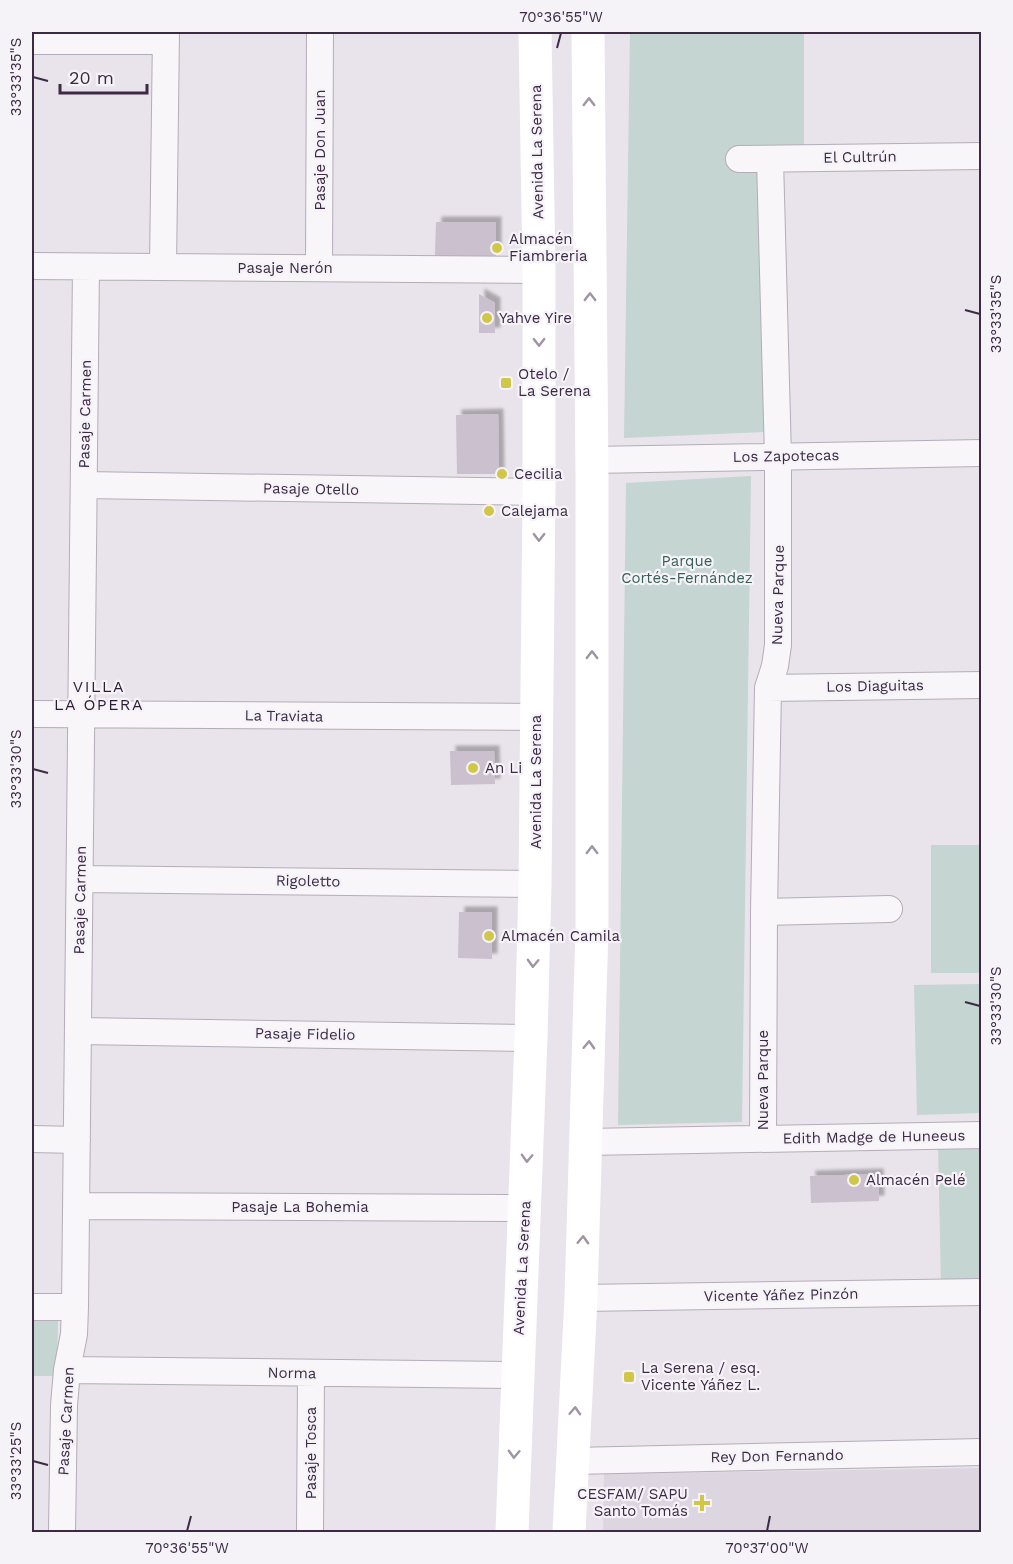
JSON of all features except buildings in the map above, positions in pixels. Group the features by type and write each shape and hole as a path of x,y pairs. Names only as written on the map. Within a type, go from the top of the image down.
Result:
{"main road":[{"name":"Avenida La Serena","path":"512,1533 535,884 539,270 535,32"},
{"path":"569,1533 581,1298 592,928 588,32"}],"street":[{"name":"Pasaje Don Juan","path":"319,268 320,32"},
{"path":"32,41 166,36 163,267"},
{"name":"El Cultrún","path":"739,159 981,156"},
{"name":"Nueva Parque","path":"763,1139 768,688 775,666 778,645 778,457 770,159"},
{"name":"Pasaje Nerón","path":"32,266 539,270"},
{"name":"Pasaje Carmen","path":"62,1533 64,1405 75,1307 86,267"},
{"name":"Los Zapotecas","path":"591,460 981,453"},
{"name":"Pasaje Otello","path":"84,485 539,492"},
{"name":"Los Diaguitas","path":"768,688 981,685"},
{"name":"La Traviata","path":"32,714 536,717"},
{"name":"Rigoletto","path":"80,879 535,884"},
{"path":"764,912 890,909"},
{"name":"Pasaje Fidelio","path":"78,1031 531,1038"},
{"name":"Edith Madge de Huneeus","path":"586,1142 981,1135"},
{"path":"32,1139 77,1140"},
{"name":"Pasaje La Bohemia","path":"76,1206 525,1208"},
{"name":"Vicente Yáñez Pinzón","path":"581,1298 981,1292"},
{"path":"32,1307 75,1307"},
{"name":"Norma","path":"67,1370 517,1375"},
{"name":"Pasaje Tosca","path":"310,1533 311,1373"},
{"name":"Rey Don Fernando","path":"573,1461 981,1452"}],"shaded area":[{"path":"981,1468 981,1532 603,1532 604,1474"}],"green space":[{"path":"630,32 804,32 804,149 763,152 760,286 765,432 624,438"},
{"name":"Parque Cortés-Fernández","path":"751,476 742,1122 618,1125 626,483"},
{"path":"931,845 981,845 981,973 931,973"},
{"path":"981,984 981,1113 917,1115 914,985"},
{"path":"981,1143 981,1283 941,1283 938,1145"},
{"path":"32,1317 58,1317 57,1376 32,1376"}],"place":[{"name":"Almacén Fiambreria","path":"497,248"},
{"name":"Yahve Yire","path":"487,318"},
{"name":"Otelo / La Serena","path":"506,383"},
{"name":"Cecilia","path":"502,474"},
{"name":"Calejama","path":"489,511"},
{"name":"An Li","path":"473,768"},
{"name":"Almacén Camila","path":"489,936"},
{"name":"Almacén Pelé","path":"854,1180"},
{"name":"La Serena / esq. Vicente Yáñez L.","path":"629,1377"},
{"name":"CESFAM/ SAPU Santo Tomás","path":"702,1503"}],"district":[{"name":"VILLA LA ÓPERA","path":"99,695"}]}
